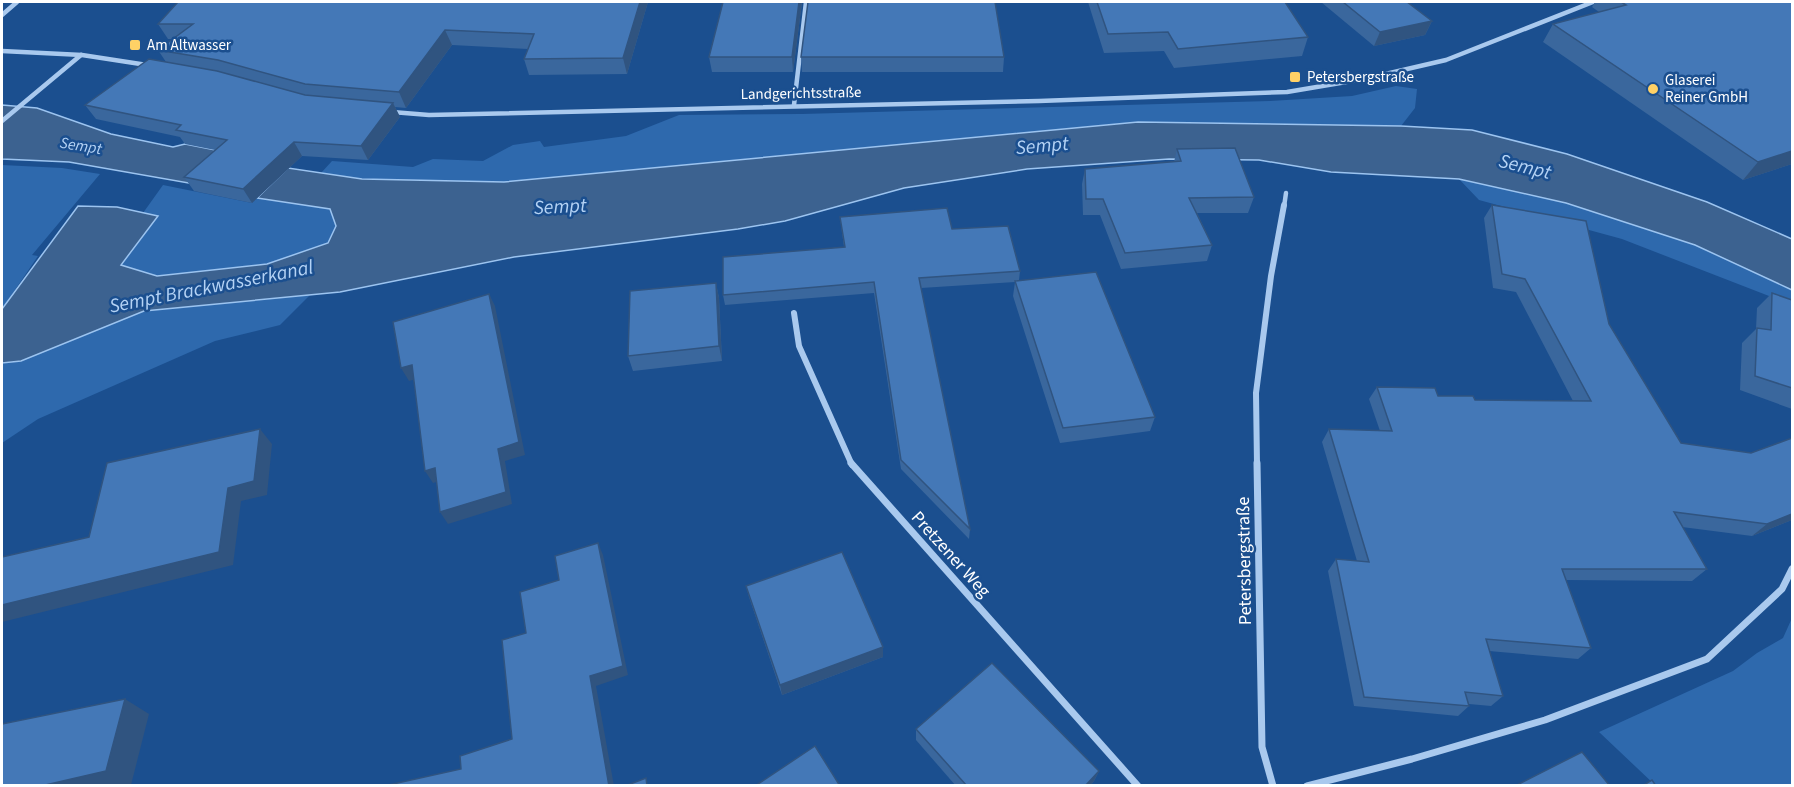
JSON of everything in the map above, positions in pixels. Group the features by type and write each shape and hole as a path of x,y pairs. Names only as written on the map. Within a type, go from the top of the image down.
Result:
{"street":[{"path":"2,15 16,2"},
{"path":"794,105 806,2"},
{"name":"Landgerichtsstraße","path":"382,111 429,115 1039,101 1287,92 1364,80 1446,60 1593,2"},
{"path":"2,51 82,55 153,66"},
{"path":"2,121 82,55"},
{"name":"Petersbergstraße","path":"1273,786 1262,747 1256,393 1271,276 1286,193"},
{"name":"Pretzener Weg","path":"794,313 799,346 853,467 1138,786"},
{"path":"1307,786 1412,759 1545,720 1707,659 1782,589 1792,569"}],"shaded area":[{"path":"1396,86 1417,89 1415,108 1401,126 1138,122 504,182 362,179 321,173 332,161 413,167 433,159 483,161 513,145 540,141 544,147 626,136 679,115 802,114 1270,101 1352,96"},
{"path":"2,165 62,168 100,174 32,255 38,256 2,309"},
{"path":"1459,179 1566,203 1695,245 1792,290 1792,305 1622,239 1479,200"},
{"path":"163,185 252,203 257,198 330,209 336,226 328,243 267,264 157,276 121,265 158,216 143,213"},
{"path":"310,295 280,325 215,341 38,419 2,443 2,363 21,361 144,311"},
{"path":"1792,618 1792,785 1655,785 1599,732 1733,671 1757,653 1783,638"}],"water":[{"name":"Sempt","path":"2,105 37,108 111,134 173,147 185,144 246,156 200,185 69,162 2,159"},
{"path":"1138,122 1401,126 1472,130 1567,154 1707,202 1792,239 1792,290 1695,245 1566,203 1459,179 1331,172 1259,160 1169,159 1027,169 904,188 785,221 738,229 514,257 340,292 144,311 21,361 2,363 2,309 78,206 117,207 158,216 121,265 157,276 267,264 328,243 336,226 330,209 257,198 288,168 362,179 504,182"}],"building":[{"path":"178,2 640,2 623,58 524,59 534,34 445,30 399,92 305,84 218,60 158,50 193,24 158,24"},
{"path":"723,2 799,2 792,57 709,57"},
{"path":"808,2 995,2 1004,57 801,57"},
{"path":"1097,2 1285,2 1308,37 1178,49 1168,32 1108,34"},
{"path":"1343,2 1407,2 1432,21 1380,32"},
{"path":"1621,2 1792,2 1792,151 1758,162 1553,24 1626,5"},
{"path":"149,59 217,71 305,95 393,103 361,146 294,142 243,189 184,177 227,140 176,130 181,125 85,105"},
{"path":"1235,148 1254,197 1189,198 1212,245 1125,253 1103,199 1086,199 1085,169 1181,161 1177,149"},
{"path":"1492,205 1586,221 1609,324 1681,443 1751,453 1792,438 1792,514 1767,524 1674,512 1707,569 1562,569 1591,648 1486,639 1503,696 1465,692 1469,706 1364,697 1336,559 1369,562 1329,429 1392,431 1377,387 1435,388 1438,396 1473,396 1475,400 1591,401 1525,279 1502,274"},
{"path":"947,208 952,229 1008,226 1020,271 919,278 970,529 901,460 874,282 723,295 723,257 845,247 840,217"},
{"path":"1096,272 1155,417 1063,428 1015,281"},
{"path":"716,283 719,346 628,356 630,291"},
{"path":"1772,293 1792,300 1792,388 1755,376 1757,328 1771,330"},
{"path":"489,294 519,442 498,449 506,492 440,512 435,468 425,471 412,365 401,368 393,322"},
{"path":"260,429 254,481 228,488 219,552 2,605 2,557 89,537 107,463"},
{"path":"598,543 623,666 590,676 609,786 384,786 461,769 460,756 512,739 502,640 526,633 520,592 559,580 555,556"},
{"path":"842,552 883,647 780,685 746,586"},
{"path":"992,663 1099,771 1085,786 967,786 916,729"},
{"path":"125,699 106,771 41,786 2,786 2,724"},
{"path":"815,746 840,786 755,786"},
{"path":"1582,752 1610,786 1515,786"},
{"path":"646,778 647,786 625,786"},
{"path":"1652,780 1656,786 1642,786"}],"place":[{"name":"Am Altwasser","path":"135,45"},
{"name":"Petersbergstraße","path":"1295,77"},
{"name":"Glaserei Reiner GmbH","path":"1653,89"}],"water label":[{"name":"Sempt Brackwasserkanal","path":"211,286"}]}
